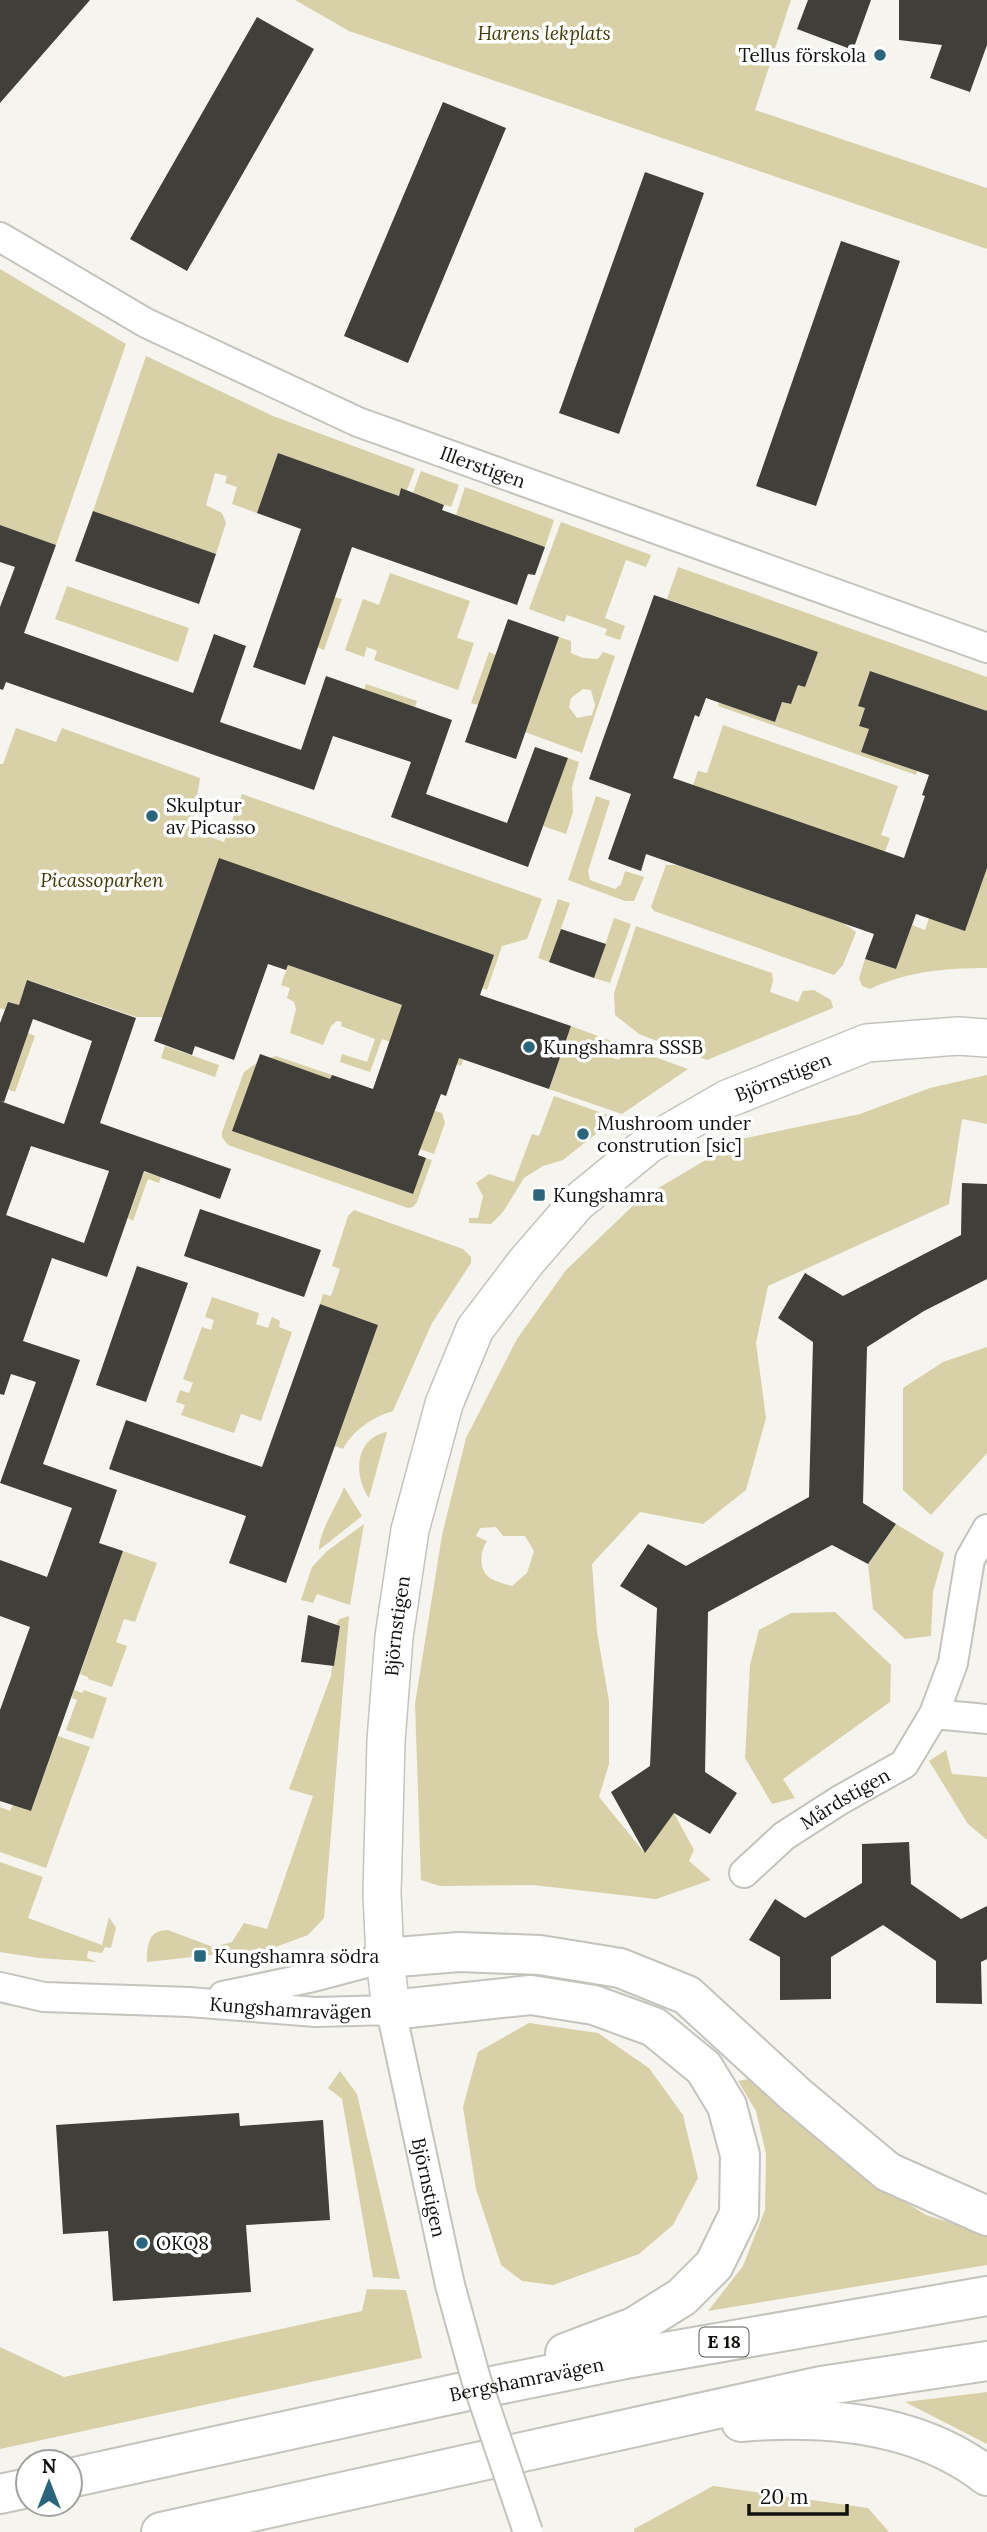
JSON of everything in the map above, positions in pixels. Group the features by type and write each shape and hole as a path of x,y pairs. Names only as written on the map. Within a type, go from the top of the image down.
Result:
{"highway":[{"path":"385,1958 459,1952 540,1955 620,1968 687,1995 796,2095 888,2172 987,2216"},
{"path":"391,2010 531,1995 594,2005 654,2027 704,2068 727,2106 740,2155 739,2214 714,2265 682,2297 634,2326 463,2392"},
{"name":"Bergshamravägen","path":"84,2476 463,2392 631,2358 987,2296"},
{"path":"161,2532 821,2386 987,2361"},
{"path":"597,2436 773,2420 866,2424 928,2443 977,2468 987,2476"}],"street":[{"name":"Illerstigen","path":"0,237 146,323 358,422 987,648"},
{"name":"Björnstigen","path":"528,2532 475,2379 450,2285 391,2010 385,1958 382,1894 386,1741 394,1637 410,1530 443,1404 475,1329 526,1262 578,1203 649,1144 727,1100 867,1043 958,1036 987,1038"},
{"name":"Mårdstigen","path":"744,1872 784,1836 904,1764 934,1714 953,1663 970,1559 987,1529"},
{"path":"934,1714 987,1720"},
{"name":"Kungshamravägen","path":"190,2002 313,1977 385,1958"},
{"name":"Kungshamravägen","path":"0,1987 44,1997 190,2002 316,2012 391,2010"}],"green space":[{"name":"Harens lekplats","path":"295,0 791,0 755,110 987,188 987,249 349,31"},
{"path":"0,269 126,344 56,545 0,525"},
{"path":"146,356 273,416 415,469 407,490 401,488 399,496 278,453 257,513 232,504 237,487 225,483 227,476 215,473 206,505 222,513 226,523 216,554 93,511"},
{"path":"421,471 459,485 451,507 427,499 416,501 419,495 413,493"},
{"path":"465,487 554,520 545,547 456,515"},
{"path":"561,522 651,555 646,567 626,560 605,618 625,626 620,640 605,635 607,629 567,615 564,622 529,609"},
{"path":"678,567 987,677 987,711 870,671 858,706 865,708 859,726 869,729 861,752 917,771 916,775 718,706 719,702 775,722 782,702 791,704 798,685 805,687 817,652 667,599"},
{"path":"390,573 470,601 457,638 474,643 458,690 374,660 377,651 367,647 364,657 345,650 363,599 379,605"},
{"path":"67,586 189,628 178,662 55,619"},
{"path":"334,597 342,599 324,650 317,647"},
{"path":"559,637 571,641 571,653 583,658 598,659 603,652 615,656 582,753 525,732","holes":["583,689 591,690 595,705 592,715 577,718 569,707 571,698"]},
{"path":"489,652 496,655 478,705 471,703"},
{"path":"366,684 417,701 415,707 364,690"},
{"path":"723,725 898,786 881,835 890,838 873,885 693,785 698,771 707,773"},
{"name":"Picassoparken","path":"16,728 56,742 62,728 200,778 192,830 224,842 242,794 542,899 527,939 502,946 487,990 482,988 493,955 219,859 163,1017 136,1017 28,980 16,1013 0,1008 0,764 3,764"},
{"path":"568,758 579,762 572,787 573,812 566,834 543,826"},
{"path":"596,796 610,801 588,871 590,880 615,889 621,884 625,871 644,877 634,901 625,901 568,880"},
{"path":"666,865 676,865 842,922 856,932 843,965 834,975 654,911 651,907"},
{"path":"987,868 987,968 927,972 898,978 870,989 862,986 859,978 865,959 896,969 912,925 925,930 929,918 965,930"},
{"path":"558,899 570,903 549,962 538,958"},
{"path":"614,918 631,924 610,983 594,978"},
{"path":"636,926 772,973 770,992 798,1002 803,991 814,990 831,1000 833,1008 707,1060 639,1034 615,1015 614,993"},
{"path":"288,965 452,1023 484,998 461,1066 382,1039 370,1072 340,1062 342,1054 367,1062 375,1039 341,1026 342,1022 337,1021 331,1026 323,1045 290,1033 296,1009 294,1002 287,998 290,988 281,985"},
{"path":"571,1026 614,1042 609,1057 619,1060 624,1046 688,1069 622,1114 549,1089"},
{"path":"28,1033 35,1036 15,1092 0,1087"},
{"path":"165,1046 219,1065 215,1077 161,1058"},
{"path":"276,1056 332,1075 330,1079 275,1060 268,1081 233,1131 412,1194 426,1158 432,1160 413,1207 408,1208 228,1145 222,1132 244,1072 261,1060"},
{"path":"987,1075 987,1124 962,1119 949,1204 768,1286 756,1343 766,1418 746,1490 703,1524 640,1512 592,1564 597,1632 609,1701 609,1764 599,1797 644,1852 674,1813 694,1850 689,1861 711,1880 656,1899 533,1885 440,1886 421,1880 415,1704 442,1535 466,1438 517,1339 566,1270 640,1199 741,1139 860,1114 930,1088","holes":["496,1527 503,1536 525,1536 534,1551 527,1573 512,1586 486,1575 481,1561 487,1541 476,1536 480,1528"]},
{"path":"554,1096 616,1118 563,1160 543,1166 524,1178 503,1212 491,1224 469,1223 469,1218 478,1218 483,1196 476,1183 489,1174 514,1182 532,1134 539,1136"},
{"path":"424,1108 442,1113 445,1123 434,1154 420,1149"},
{"path":"144,1172 161,1177 159,1183 148,1179 133,1221 128,1218"},
{"path":"354,1210 463,1249 471,1257 471,1263 432,1323 393,1411 364,1425 343,1449 335,1446 378,1325 320,1304 323,1294 331,1296 340,1269 332,1266 348,1216"},
{"path":"212,1297 259,1313 256,1324 268,1328 272,1317 280,1321 279,1327 292,1332 261,1421 241,1414 234,1433 181,1415 185,1405 176,1402 180,1390 189,1393 193,1383 183,1379 202,1327 211,1330 214,1320 205,1317"},
{"path":"987,1347 987,1453 931,1515 903,1490 903,1388 943,1362"},
{"path":"387,1432 369,1498 361,1479 360,1459 368,1442"},
{"path":"344,1487 362,1516 319,1550 325,1527"},
{"path":"364,1524 350,1605 317,1594 313,1603 301,1600 312,1567 327,1551"},
{"path":"896,1524 944,1553 933,1592 931,1636 905,1639 873,1609 868,1564"},
{"path":"123,1551 157,1563 135,1622 124,1619 116,1642 127,1646 112,1687 80,1674"},
{"path":"835,1612 891,1665 890,1702 783,1779 795,1798 772,1804 745,1758 750,1665 759,1630 791,1613"},
{"path":"349,1616 324,1918 308,1935 273,1948 147,1962 150,1940 161,1931 168,1930 213,1947 232,1942 244,1923 267,1929 313,1796 289,1789 334,1666 340,1626 336,1624 340,1619"},
{"path":"74,1690 82,1693 84,1690 107,1698 93,1739 66,1730 77,1700 72,1698"},
{"path":"58,1736 90,1747 46,1868 0,1852 0,1807 10,1811 13,1805 31,1811"},
{"path":"946,1750 952,1774 987,1777 987,1840 968,1824 929,1761"},
{"path":"0,1862 43,1877 28,1918 102,1945 109,1917 116,1928 111,1948 105,1947 102,1953 88,1951 87,1958 97,1962 0,1952"},
{"path":"529,2023 598,2033 649,2068 683,2115 698,2178 673,2225 639,2254 553,2285 522,2281 501,2265 476,2189 463,2107 478,2052"},
{"path":"340,2071 357,2094 400,2279 373,2277 342,2099 328,2088"},
{"path":"754,2078 851,2168 926,2215 987,2234 987,2265 708,2311 743,2266 765,2210 766,2154 756,2111 738,2081"},
{"path":"367,2289 406,2290 422,2358 0,2449 0,2347 64,2377 362,2311"},
{"path":"987,2392 987,2444 905,2402"},
{"path":"713,2486 868,2508 889,2532 634,2532 634,2529"}],"building":[{"path":"0,0 90,0 0,103"},
{"path":"808,0 871,0 853,50 797,29"},
{"path":"899,0 987,0 987,45 970,92 930,78 942,45 899,40"},
{"path":"257,17 314,49 187,271 130,239"},
{"path":"443,102 506,128 408,363 344,336"},
{"path":"645,172 704,193 619,434 559,413"},
{"path":"841,241 900,261 816,506 756,486"},
{"path":"278,453 399,496 401,488 444,505 442,510 545,547 535,575 528,574 517,605 352,547 305,685 253,667 301,529 257,513"},
{"path":"93,511 216,554 199,604 75,561"},
{"path":"0,525 56,545 24,633 193,693 214,634 246,646 220,722 301,750 326,676 452,720 426,794 507,823 535,747 568,758 528,867 391,817 411,762 333,736 314,790 6,682 3,690 0,689 0,607 15,567 0,562"},
{"path":"654,595 818,652 805,687 798,685 791,704 782,702 775,722 706,698 699,717 695,715 673,778 904,858 925,796 922,795 929,775 861,752 869,729 859,726 865,708 858,706 870,671 987,711 987,868 965,931 916,914 896,969 865,959 874,934 646,854 641,871 608,859 631,794 589,779"},
{"path":"508,619 559,637 516,759 465,742"},
{"path":"219,858 494,955 480,995 571,1026 549,1089 459,1058 446,1096 441,1094 418,1155 426,1158 413,1194 232,1131 260,1054 330,1079 332,1075 373,1089 402,1005 288,965 286,970 268,964 234,1060 195,1046 192,1055 154,1041"},
{"path":"561,929 606,944 594,978 549,962"},
{"path":"27,980 136,1018 100,1123 231,1169 220,1199 144,1171 107,1277 52,1258 23,1341 80,1360 43,1464 117,1490 99,1543 123,1551 31,1811 0,1801 0,1710 30,1627 0,1616 0,1560 47,1577 72,1508 0,1483 36,1382 11,1374 4,1395 0,1394 0,1101 0,1023 8,1002 19,1005","holes":["33,1019 92,1041 64,1124 0,1101 4,1102","31,1146 109,1171 84,1243 6,1215"]},
{"path":"962,1183 987,1184 987,1279 924,1311 867,1347 863,1503 896,1524 868,1564 832,1545 708,1612 705,1772 737,1793 710,1834 674,1813 645,1853 611,1792 650,1766 657,1608 620,1586 648,1544 686,1566 809,1497 813,1342 778,1318 805,1273 843,1296 961,1235"},
{"path":"200,1209 321,1250 304,1297 184,1256"},
{"path":"137,1266 188,1283 146,1402 96,1385"},
{"path":"320,1304 378,1325 286,1583 229,1563 246,1516 109,1469 126,1420 262,1467"},
{"path":"308,1615 340,1626 334,1666 301,1662"},
{"path":"909,1842 911,1884 961,1919 987,1906 987,1959 981,1962 982,2004 936,2003 936,1961 883,1925 831,1957 831,1999 780,2000 780,1957 749,1940 775,1899 805,1918 862,1883 862,1844"},
{"path":"239,2113 240,2126 323,2120 330,2220 246,2225 251,2292 113,2301 108,2231 63,2234 56,2125"}],"place":[{"name":"Tellus förskola","path":"880,55"},
{"name":"Skulptur av Picasso","path":"152,816"},
{"name":"Kungshamra SSSB","path":"529,1047"},
{"name":"Mushroom under constrution [sic]","path":"583,1134"},
{"name":"Kungshamra","path":"539,1195"},
{"name":"Kungshamra södra","path":"200,1956"},
{"name":"OKQ8","path":"142,2243"}]}
